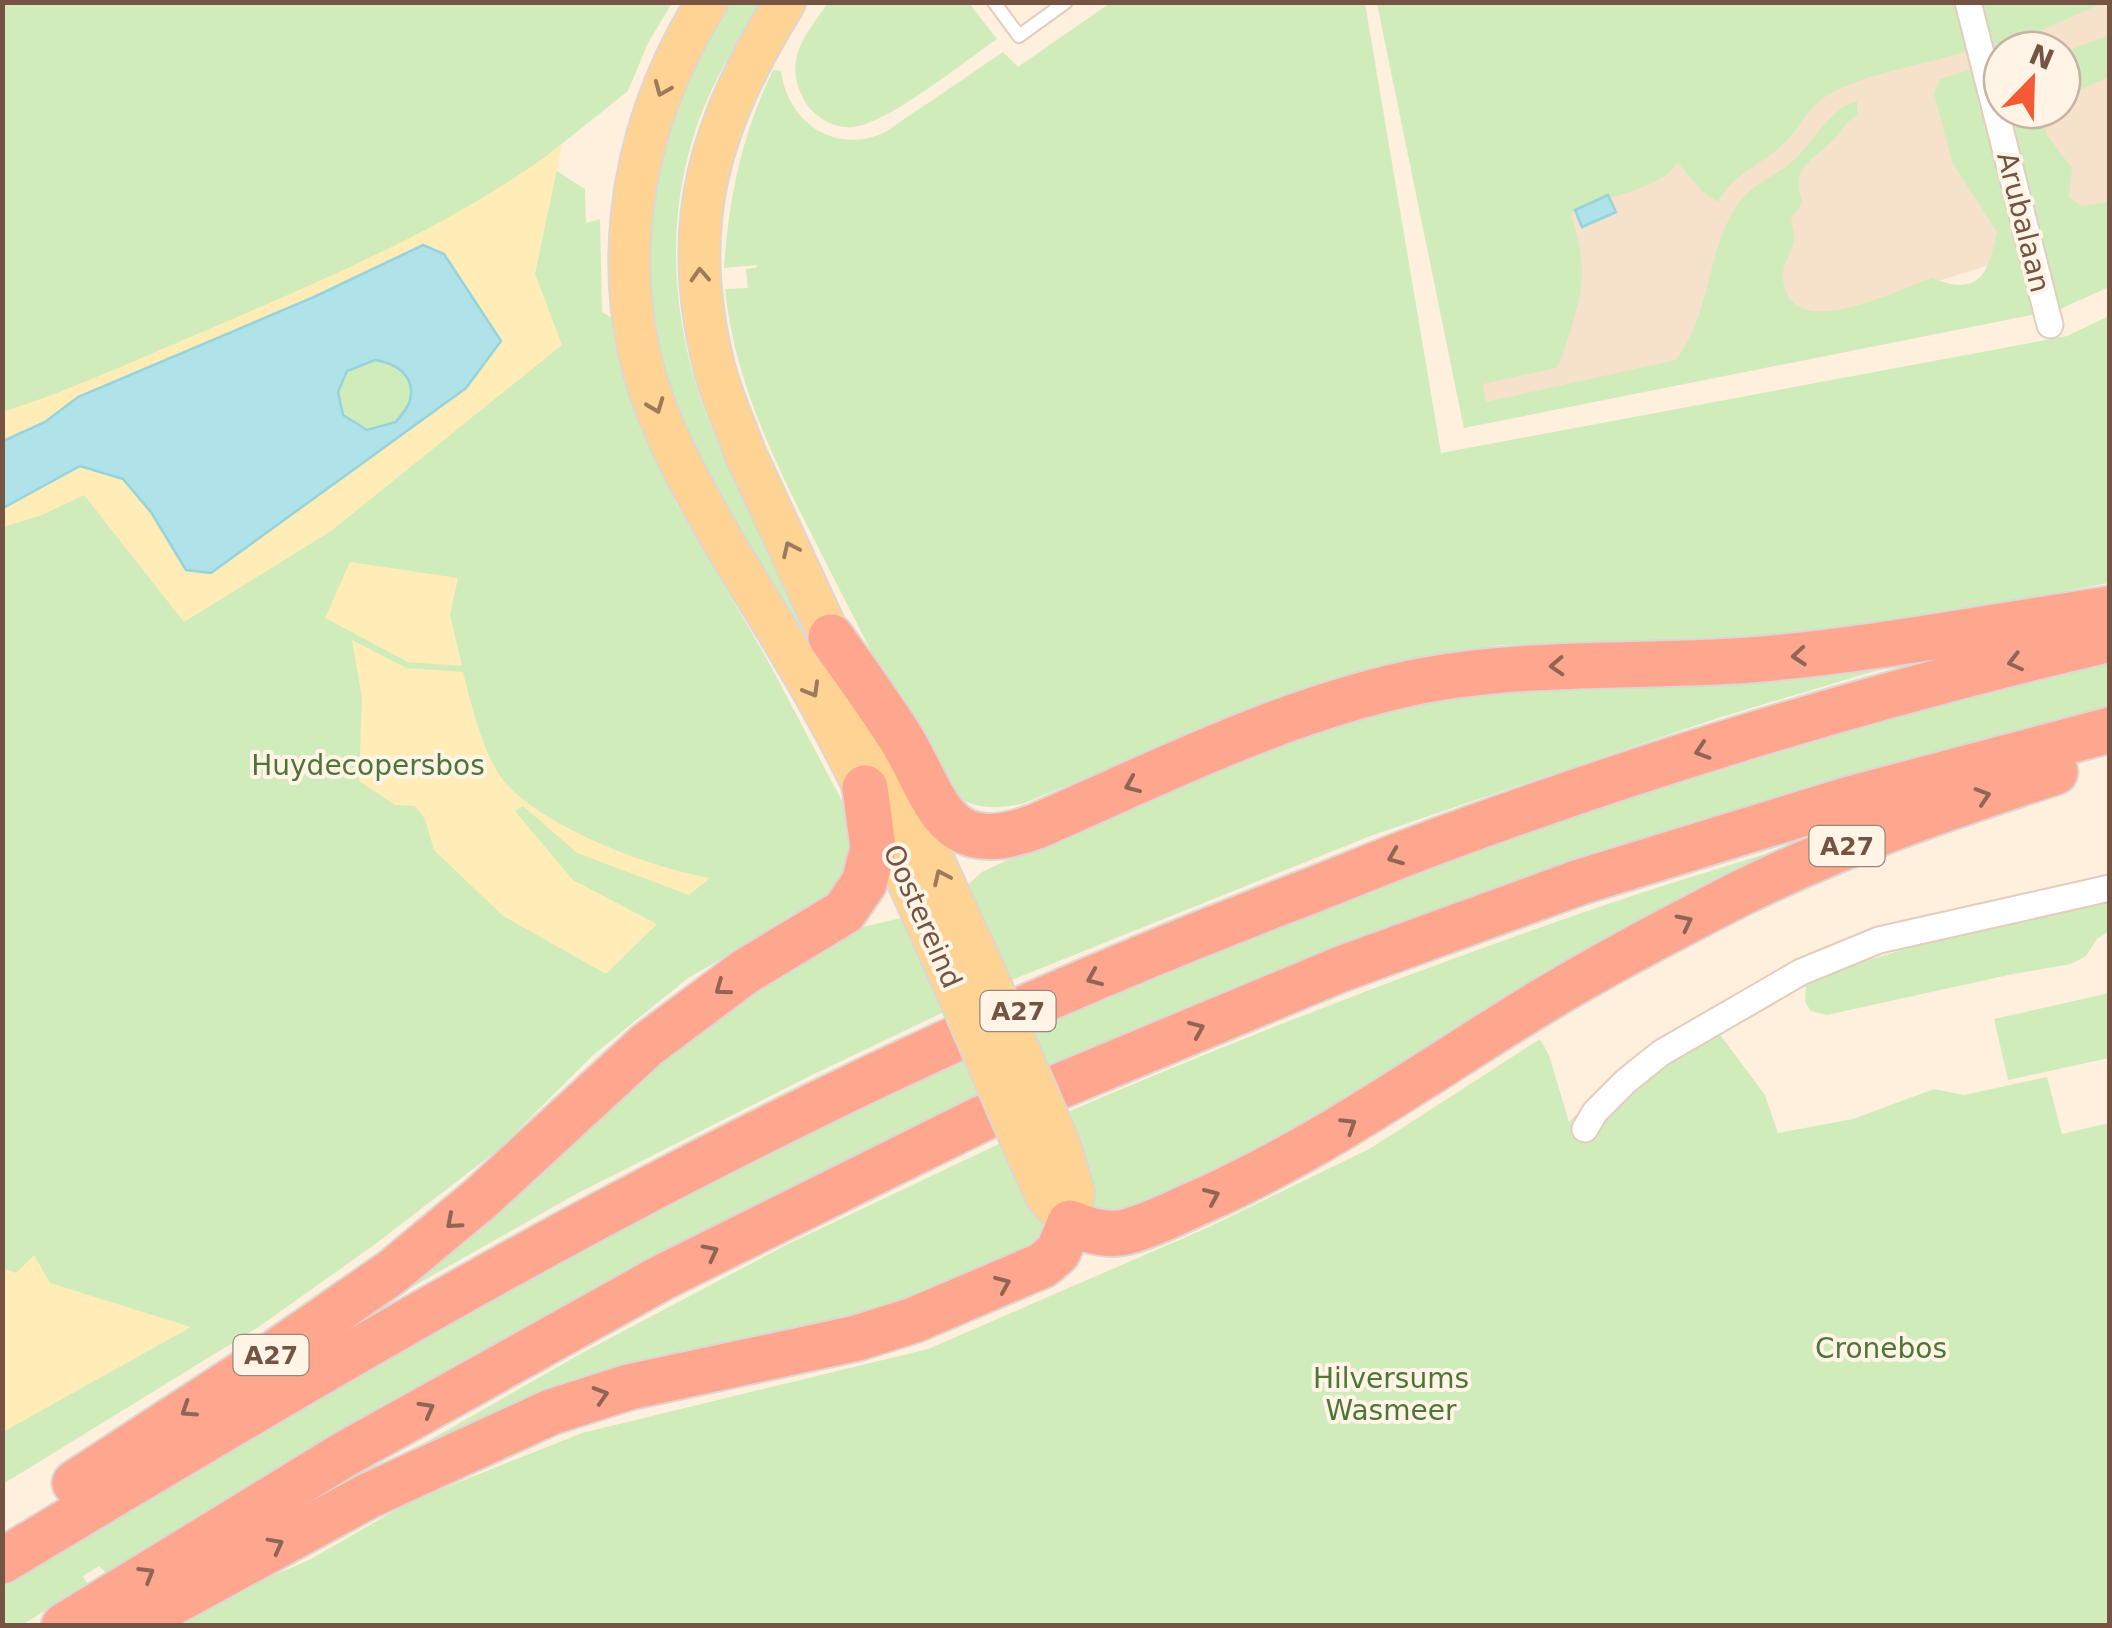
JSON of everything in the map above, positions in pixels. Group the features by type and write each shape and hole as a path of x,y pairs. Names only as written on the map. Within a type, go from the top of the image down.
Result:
{"highway":[{"path":"831,637 903,742 942,815 973,834 991,837 1017,834 1301,715 1411,683 1538,667 1707,663 1845,652 2110,609"},
{"name":"A27","path":"2,1560 404,1322 736,1144 950,1040 1225,922 1567,795 1843,708 2110,639"},
{"name":"A27","path":"64,1626 345,1454 663,1277 984,1118 1341,969 1580,882 1850,798 2110,730"},
{"name":"A27","path":"1070,1223 1098,1233 1126,1232 1247,1180 1343,1129 1598,968 1741,893 1830,852 1947,807 2110,756"},
{"name":"A27","path":"2,1534 392,1272 481,1198 647,1045 746,971 844,912 864,883 873,848 865,788"},
{"path":"129,1626 368,1496 551,1412 629,1388 818,1348 914,1320 1043,1265 1058,1252 1070,1223"}],"main road":[{"name":"Oostereind","path":"707,2 657,99 635,179 628,280 638,351 666,434 700,501 822,706 967,972"},
{"name":"Oostereind","path":"785,2 740,81 713,151 701,229 701,296 715,371 745,453 831,637 1043,1150 1046,1196 1070,1223"}],"street":[{"name":"Arubalaan","path":"1968,2 2050,325"},
{"path":"1585,1129 1595,1112 1661,1053 1801,972 1879,940 2110,888"}],"lane":[{"path":"994,2 1019,36 1066,2"}],"shaded area":[{"path":"1377,3 2109,3 2109,228 1464,428"}],"green space":[{"path":"1983,2 2103,3 2042,30 1990,30"},
{"name":"Huydecopersbos","path":"2,3 672,3 648,43 628,91 549,154 549,166 585,189 586,223 600,219 602,312 614,319 630,398 676,503 767,659 842,801 854,845 846,877 815,906 688,978 592,1056 498,1150 374,1245 260,1326 3,1484"},
{"path":"727,3 761,3 712,90 691,145 683,180 676,252 682,324 699,394 718,443 867,741 739,532 686,433 665,380 653,334 647,284 655,172 689,72"},
{"path":"828,3 969,3 997,39 885,115 853,127 838,126 824,120 807,104 795,71 800,48"},
{"path":"1110,3 1365,3 1441,453 2067,336 2109,316 2109,583 1832,633 1501,645 1398,662 1307,687 1022,804 987,807 962,799 923,753 762,429 739,361 725,289 748,288 746,269 757,265 724,268 729,216 745,142 773,70 781,71 792,104 815,128 829,136 863,139 881,134 1003,52 1018,67"},
{"path":"1377,3 1955,3 1968,51 1872,77 1822,99 1787,141 1739,177 1718,202 1703,192 1678,163 1656,181 1571,214 1582,272 1562,358 1556,368 1483,384 1486,402 1676,360 1696,323 1718,245 1735,208 1748,193 1795,159 1838,111 1857,101 1857,115 1801,173 1799,190 1803,202 1791,219 1794,242 1783,275 1790,299 1805,309 1824,311 1872,301 1932,278 1961,285 1979,278 1990,260 1997,232 1952,162 1934,93 1940,79 1973,69 1982,104 1982,130 1989,130 2036,314 1464,428"},
{"path":"2109,35 2109,77 2082,89 2082,45"},
{"path":"2015,130 2046,130 2072,168 2069,197 2082,206 2109,202 2109,287 2060,309"},
{"path":"1936,653 1718,718 1373,835 1009,981 963,889 982,872 1224,756 1456,687"},
{"path":"2109,659 2109,707 1909,759 1682,828 808,1180 595,1289 378,1411 106,1573 99,1566 83,1576 88,1584 22,1625 3,1626 3,1587 294,1413 590,1246 741,1166 1047,1019 1315,910 1539,829 1880,723"},
{"path":"1839,831 1293,1138 1124,1213 1095,1207 1063,1114 1459,957 1623,899"},
{"path":"2109,896 2109,931 2097,939 2086,956 2071,964 1827,1015 1811,1011 1805,1002 1806,982 1813,978 1948,935"},
{"path":"910,916 944,1012 578,1193 315,1342 593,1105 836,933"},
{"path":"2109,993 2109,1058 2008,1080 1994,1019"},
{"name":"Hilversums Wasmeer","path":"1704,1013 1765,1095 1778,1133 1853,1119 1934,1089 1964,1095 2047,1077 2062,1134 2109,1123 2109,1625 177,1626 227,1596 311,1559 411,1501 582,1433 928,1349 1209,1227 1371,1148 1540,1039 1549,1055 1569,1122 1633,1063"},
{"path":"1001,1143 1034,1203 1046,1235 1028,1257 274,1529 582,1353 788,1244"}],"sand":[{"path":"562,145 535,274 562,345 331,531 184,622 84,495 42,515 3,527 3,508 80,466 123,479 151,512 186,570 211,573 466,388 501,341 423,245 314,297 78,397 45,422 3,441 3,412 107,373 346,269 479,200"},
{"path":"350,562 458,578 450,615 462,666 408,662 325,618"},
{"path":"352,640 406,668 463,672 489,757 503,780 543,814 629,855 710,878 689,895 577,853 523,806 515,811 573,880 657,924 606,974 503,916 434,850 425,819 415,806 395,805 359,781 362,698"},
{"path":"34,1255 50,1283 191,1327 3,1432 3,1268 16,1273"}],"water":[{"path":"1608,195 1616,212 1582,227 1575,210"},
{"path":"423,245 444,254 501,341 466,388 211,573 186,570 151,512 123,479 80,466 3,508 3,441 45,422 78,397 314,297","holes":["375,360 407,377 410,400 396,422 367,430 343,415 338,392 347,371"]}],"park label":[{"name":"Cronebos","path":"1881,1348"}]}
